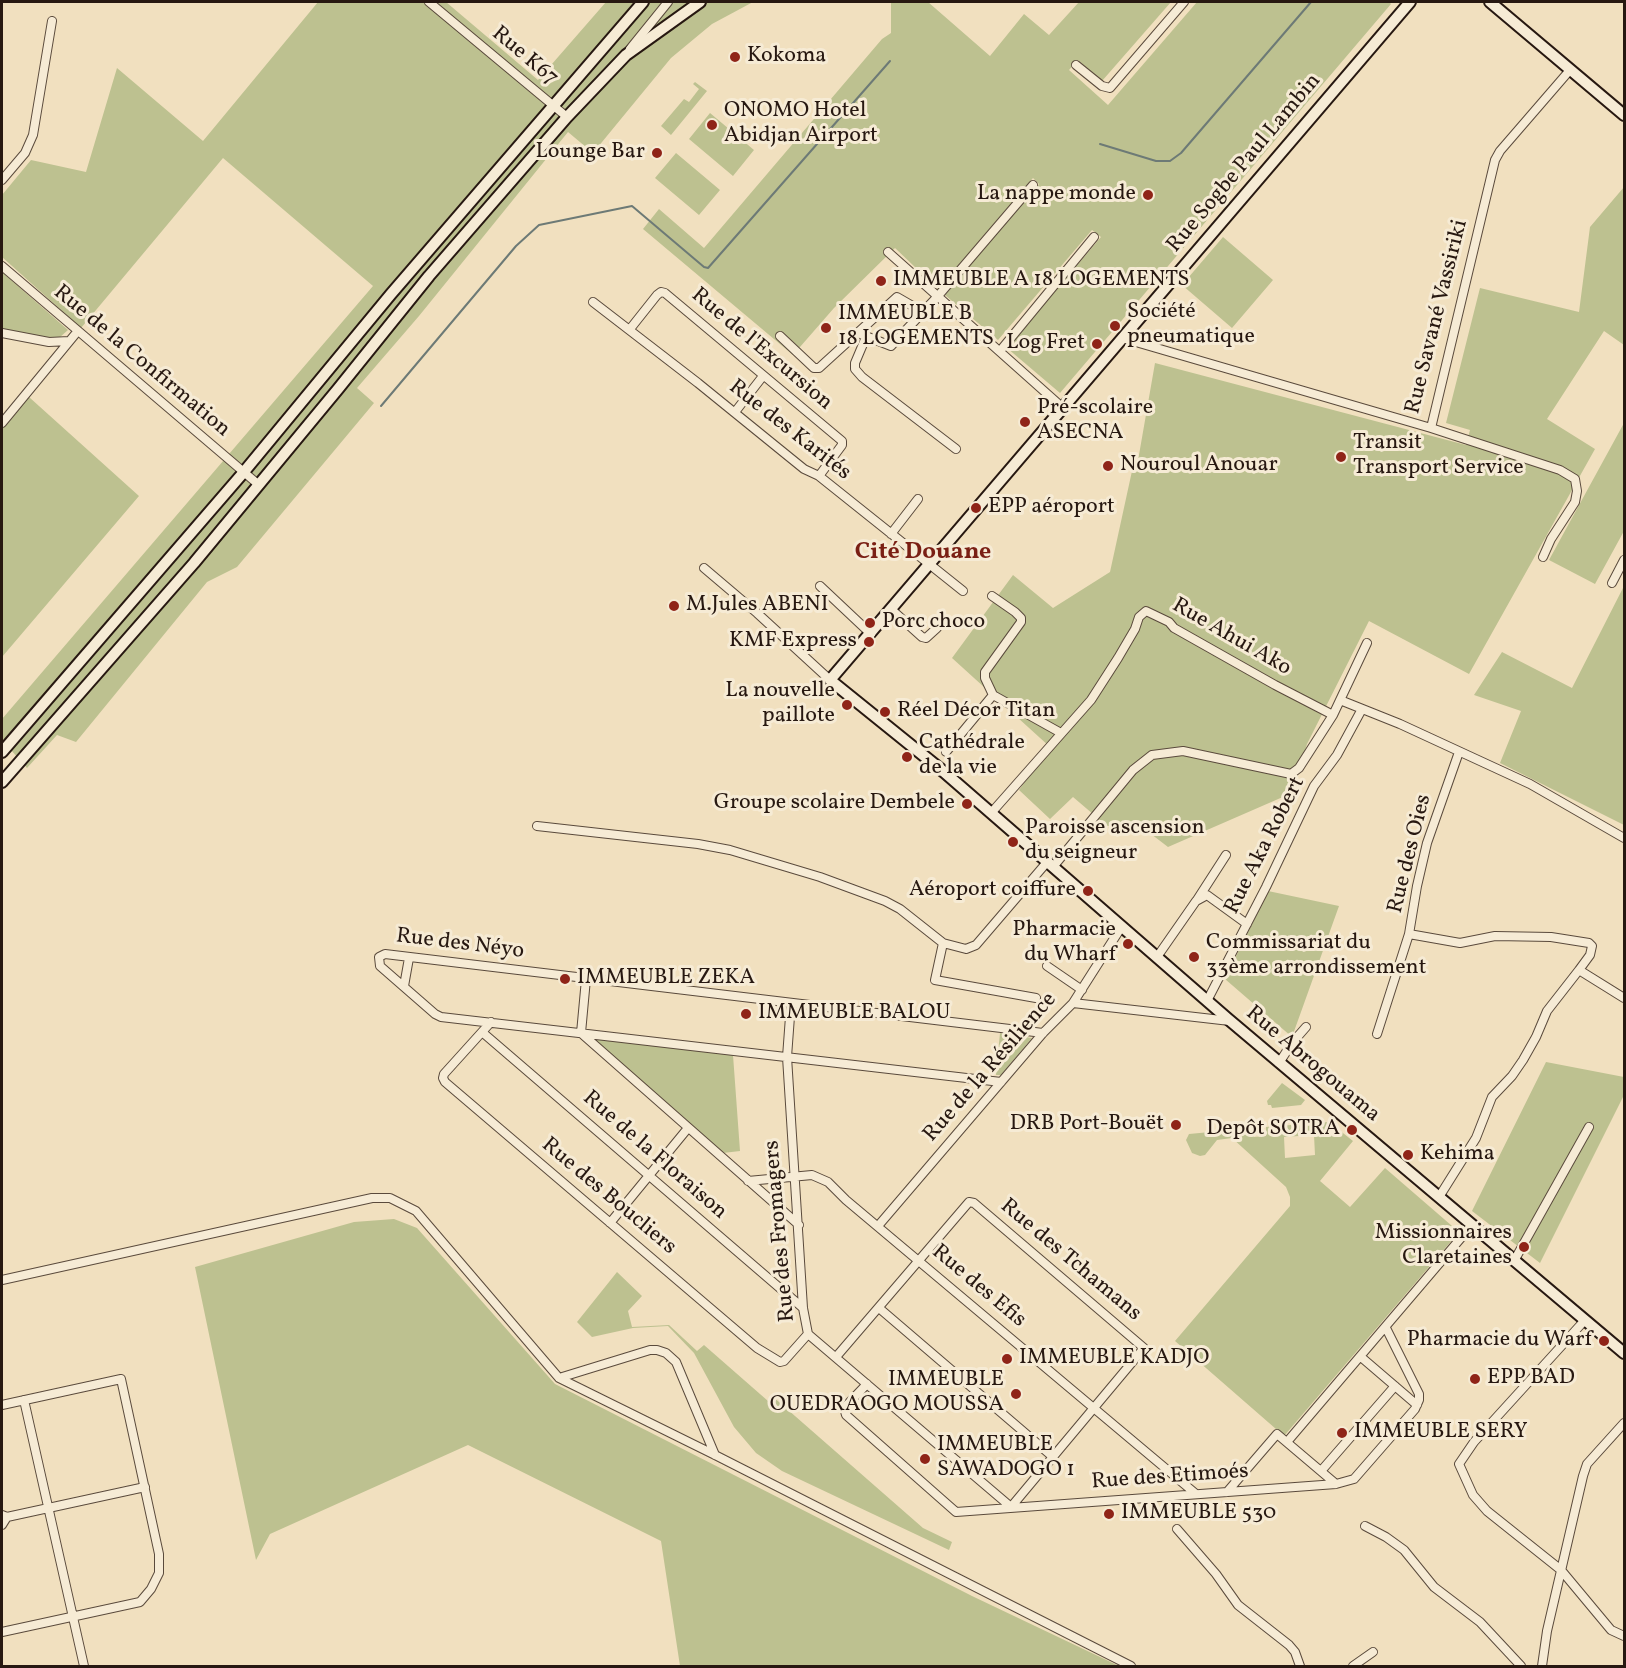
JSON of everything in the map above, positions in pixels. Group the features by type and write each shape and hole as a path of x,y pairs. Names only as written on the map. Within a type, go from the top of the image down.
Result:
{"street":[{"name":"Rue K67","path":"429,2 567,117"},
{"path":"2,752 164,566 391,294 643,2"},
{"path":"2,782 179,580 429,276 567,117 626,55 668,2"},
{"path":"626,55 700,2"},
{"path":"1076,65 1102,86 1110,88 1184,2"},
{"name":"Rue Sogbe Paul Lambin","path":"830,680 1410,2"},
{"path":"1490,2 1624,115"},
{"path":"2,180 26,153 33,135 52,21"},
{"path":"588,66 602,79"},
{"name":"Rue Savané Vassiriki","path":"1122,338 1431,428 1495,160 1500,151 1570,70"},
{"path":"862,335 891,346 938,296 1034,185"},
{"path":"1000,351 1094,237"},
{"path":"888,252 1063,408"},
{"name":"Rue de la Confirmation","path":"2,266 259,485"},
{"name":"Rue de l'Excursion","path":"630,329 657,295 661,292 666,293 842,441 842,445 819,476"},
{"path":"780,336 814,368 819,368 862,335 897,297 923,312"},
{"name":"Rue des Karités","path":"593,302 735,412 804,469 819,476 963,591"},
{"path":"2,423 77,332"},
{"path":"2,333 49,342 69,341"},
{"path":"862,335 855,369 862,377 957,449"},
{"path":"735,412 763,376"},
{"path":"1431,428 1560,470 1575,479 1577,491 1575,502 1551,539 1543,557"},
{"path":"891,534 918,500"},
{"path":"1612,583 1624,560"},
{"path":"164,566 179,580"},
{"name":"Rue Abrogouama","path":"704,568 830,680 992,812 1358,1131 1585,1320 1622,1348"},
{"path":"820,586 871,634"},
{"path":"992,596 1021,618 1021,622 985,672 985,678 993,695 1061,733"},
{"path":"892,610 922,637 926,638 937,628"},
{"name":"Rue Ahui Ako","path":"992,812 1091,700 1135,629 1139,617 1146,611 1169,622 1183,633 1275,685 1333,715"},
{"path":"537,826 698,844 730,850 819,877 885,901 900,909 943,943 966,949 976,945 1133,770 1152,755 1183,751 1291,774 1299,768 1333,715 1366,643"},
{"path":"946,752 993,695"},
{"path":"1340,700 1547,792 1624,838"},
{"name":"Rue Aka Robert","path":"1208,1001 1314,786 1337,754 1362,709"},
{"name":"Rue des Oies","path":"1377,1034 1409,934 1427,843 1460,752"},
{"path":"1157,957 1226,855"},
{"path":"1196,901 1207,894 1247,924"},
{"name":"Rue de la Résilience","path":"878,1226 1043,1033 1073,1003 1122,926"},
{"path":"1409,934 1460,943 1495,936 1551,937 1589,943 1592,946 1590,955 1547,1011 1523,1060 1512,1076 1492,1097 1476,1138 1439,1197"},
{"path":"943,943 935,980 1036,998"},
{"name":"Rue des Néyo","path":"1001,1082 441,1017 380,966 380,957 385,954 1043,1033"},
{"path":"404,986 409,958"},
{"path":"1047,966 1082,990"},
{"path":"1579,970 1624,998"},
{"path":"586,979 581,1033 799,1225"},
{"name":"Rue des Fromagers","path":"791,1003 787,1058 793,1177 799,1225 803,1308 808,1334 1011,1507"},
{"path":"1073,1003 1230,1021"},
{"name":"Rue des Boucliers","path":"491,1022 444,1074 445,1083 757,1348 776,1361 784,1361 808,1334"},
{"path":"1279,1062 1306,1027"},
{"name":"Rue de la Floraison","path":"482,1032 803,1308"},
{"path":"1514,1260 1589,1127"},
{"path":"610,1222 687,1128"},
{"name":"Rue des Efis","path":"748,1182 812,1175 828,1182 846,1200 1196,1494"},
{"path":"2,1280 372,1198 390,1198 416,1211 559,1378 1131,1666"},
{"name":"Rue des Tchamans","path":"836,1358 969,1202 974,1203 1144,1348 1011,1507"},
{"path":"1287,1442 1472,1226"},
{"path":"879,1308 1053,1457"},
{"path":"1585,1320 1474,1442 1459,1464 1473,1495 1487,1511 1561,1570 1611,1630 1624,1636"},
{"path":"1386,1328 1419,1394 1417,1405"},
{"path":"559,1378 650,1350 666,1353 676,1362 715,1455"},
{"path":"1361,1357 1417,1405"},
{"path":"2,1405 122,1379 159,1554 159,1573 151,1589 140,1602 2,1632"},
{"name":"Rue des Etimoés","path":"867,1384 844,1408 846,1415 951,1508 962,1512 1336,1484 1354,1479 1417,1405"},
{"path":"1321,1471 1395,1386"},
{"path":"24,1400 84,1666"},
{"path":"1542,1666 1547,1631 1580,1485 1587,1464 1624,1422"},
{"path":"1227,1492 1277,1434 1336,1484"},
{"path":"2,1525 4,1516 145,1487"},
{"path":"1365,1526 1404,1550 1434,1587 1480,1622 1521,1666"},
{"path":"1177,1528 1216,1574 1238,1605 1289,1645 1295,1652 1300,1666"},
{"path":"1353,1666 1373,1652"}],"green space":[{"path":"318,2 446,2 538,80 606,2 753,2 712,24 671,58 593,153 568,132 419,316 357,388 374,403 237,567 207,582 76,742 57,735 27,768 2,740 2,719 373,286 223,158 81,328 2,257 2,195 31,160 86,172 117,68 203,141"},
{"path":"891,2 928,2 990,56 1024,14 1049,35 1079,2 1171,2 1102,81 1078,60 1069,70 1108,105 1197,2 1389,2 1391,4 1060,393 1007,348 1101,237 1092,230 998,340 945,295 1039,184 1033,178 938,289 895,248 834,308 793,355 643,229 659,209 704,248 882,39 891,33"},
{"path":"695,82 707,91 671,135 661,126 684,99 689,102 699,89 693,84"},
{"path":"710,113 754,150 733,176 689,139"},
{"path":"676,153 720,190 699,215 655,178"},
{"path":"1624,187 1624,345 1604,331 1547,419 1595,449 1469,674 1369,621 1307,744 1292,793 1168,847 1138,824 1107,826 1073,797 1050,819 1019,790 1050,747 952,658 1013,575 1053,608 1110,572 1132,471 1136,472 1155,363 1466,445 1470,430 1446,423 1480,288 1579,312 1590,227"},
{"path":"1223,237 1273,280 1232,328 1182,285"},
{"path":"2,272 68,330 59,338 50,339 2,330"},
{"path":"29,397 139,496 2,657 2,429"},
{"path":"1624,423 1624,531 1595,584 1549,560"},
{"path":"1624,586 1624,825 1500,763 1521,711 1474,695 1502,652 1572,688"},
{"path":"1268,891 1339,906 1292,1037 1225,979"},
{"path":"1000,1033 1032,1038 1001,1075 996,1075"},
{"path":"589,1037 733,1055 740,1151 723,1153"},
{"path":"1546,1062 1624,1077 1624,1095 1540,1263 1472,1211"},
{"path":"1282,1083 1305,1100 1301,1105 1272,1108 1268,1105 1267,1101"},
{"path":"1329,1122 1353,1141 1320,1181 1350,1207 1385,1168 1459,1232 1284,1436 1175,1341 1290,1206 1290,1197 1286,1187 1232,1138 1217,1140 1205,1155 1200,1156 1192,1153 1186,1140 1189,1134 1253,1128 1254,1137 1266,1136 1266,1127","holes":["1314,1135 1315,1155 1285,1158 1284,1137"]},
{"path":"394,1219 417,1228 555,1384 972,1596 1119,1666 680,1666 661,1541 468,1445 270,1534 256,1560 195,1267 354,1222"},
{"path":"617,1272 642,1296 628,1311 632,1327 669,1325 697,1351 704,1345 768,1401 771,1395 923,1528 952,1542 949,1550 782,1471 756,1453 734,1427 694,1353 668,1326 633,1328 592,1337 577,1322"}],"waterway":[{"path":"1100,144 1156,161 1170,161 1181,153 1311,2"},
{"path":"381,406 516,246 539,225 632,206 708,268 890,61"}],"place":[{"name":"Kokoma","path":"735,57"},
{"name":"ONOMO Hotel Abidjan Airport","path":"712,125"},
{"name":"Lounge Bar","path":"657,153"},
{"name":"La nappe monde","path":"1148,195"},
{"name":"IMMEUBLE A 18 LOGEMENTS","path":"881,281"},
{"name":"Société pneumatique","path":"1115,326"},
{"name":"IMMEUBLE B 18 LOGEMENTS","path":"826,328"},
{"name":"Log Fret","path":"1097,344"},
{"name":"Pré-scolaire ASECNA","path":"1025,422"},
{"name":"Transit Transport Service","path":"1341,457"},
{"name":"Nouroul Anouar","path":"1108,466"},
{"name":"EPP aéroport","path":"976,508"},
{"name":"M.Jules ABENI","path":"674,606"},
{"name":"Porc choco","path":"870,623"},
{"name":"KMF Express","path":"869,642"},
{"name":"La nouvelle paillote","path":"847,705"},
{"name":"Réel Décor Titan","path":"885,712"},
{"name":"Cathédrale de la vie","path":"907,757"},
{"name":"Groupe scolaire Dembele","path":"967,804"},
{"name":"Paroisse ascension du seigneur","path":"1013,842"},
{"name":"Aéroport coiffure","path":"1088,891"},
{"name":"Pharmacie du Wharf","path":"1128,944"},
{"name":"Commissariat du 33ème arrondissement","path":"1194,957"},
{"name":"IMMEUBLE ZEKA","path":"565,979"},
{"name":"IMMEUBLE BALOU","path":"746,1014"},
{"name":"DRB Port-Bouët","path":"1176,1125"},
{"name":"Depôt SOTRA","path":"1352,1130"},
{"name":"Kehima","path":"1408,1155"},
{"name":"Missionnaires Claretaines","path":"1524,1247"},
{"name":"Pharmacie du Warf","path":"1604,1341"},
{"name":"IMMEUBLE KADJO","path":"1007,1359"},
{"name":"EPP BAD","path":"1475,1379"},
{"name":"IMMEUBLE OUEDRAOGO MOUSSA","path":"1016,1394"},
{"name":"IMMEUBLE SERY","path":"1342,1433"},
{"name":"IMMEUBLE SAWADOGO 1","path":"925,1459"},
{"name":"IMMEUBLE 530","path":"1109,1514"}],"district":[{"name":"Cité Douane","path":"923,554"}]}
